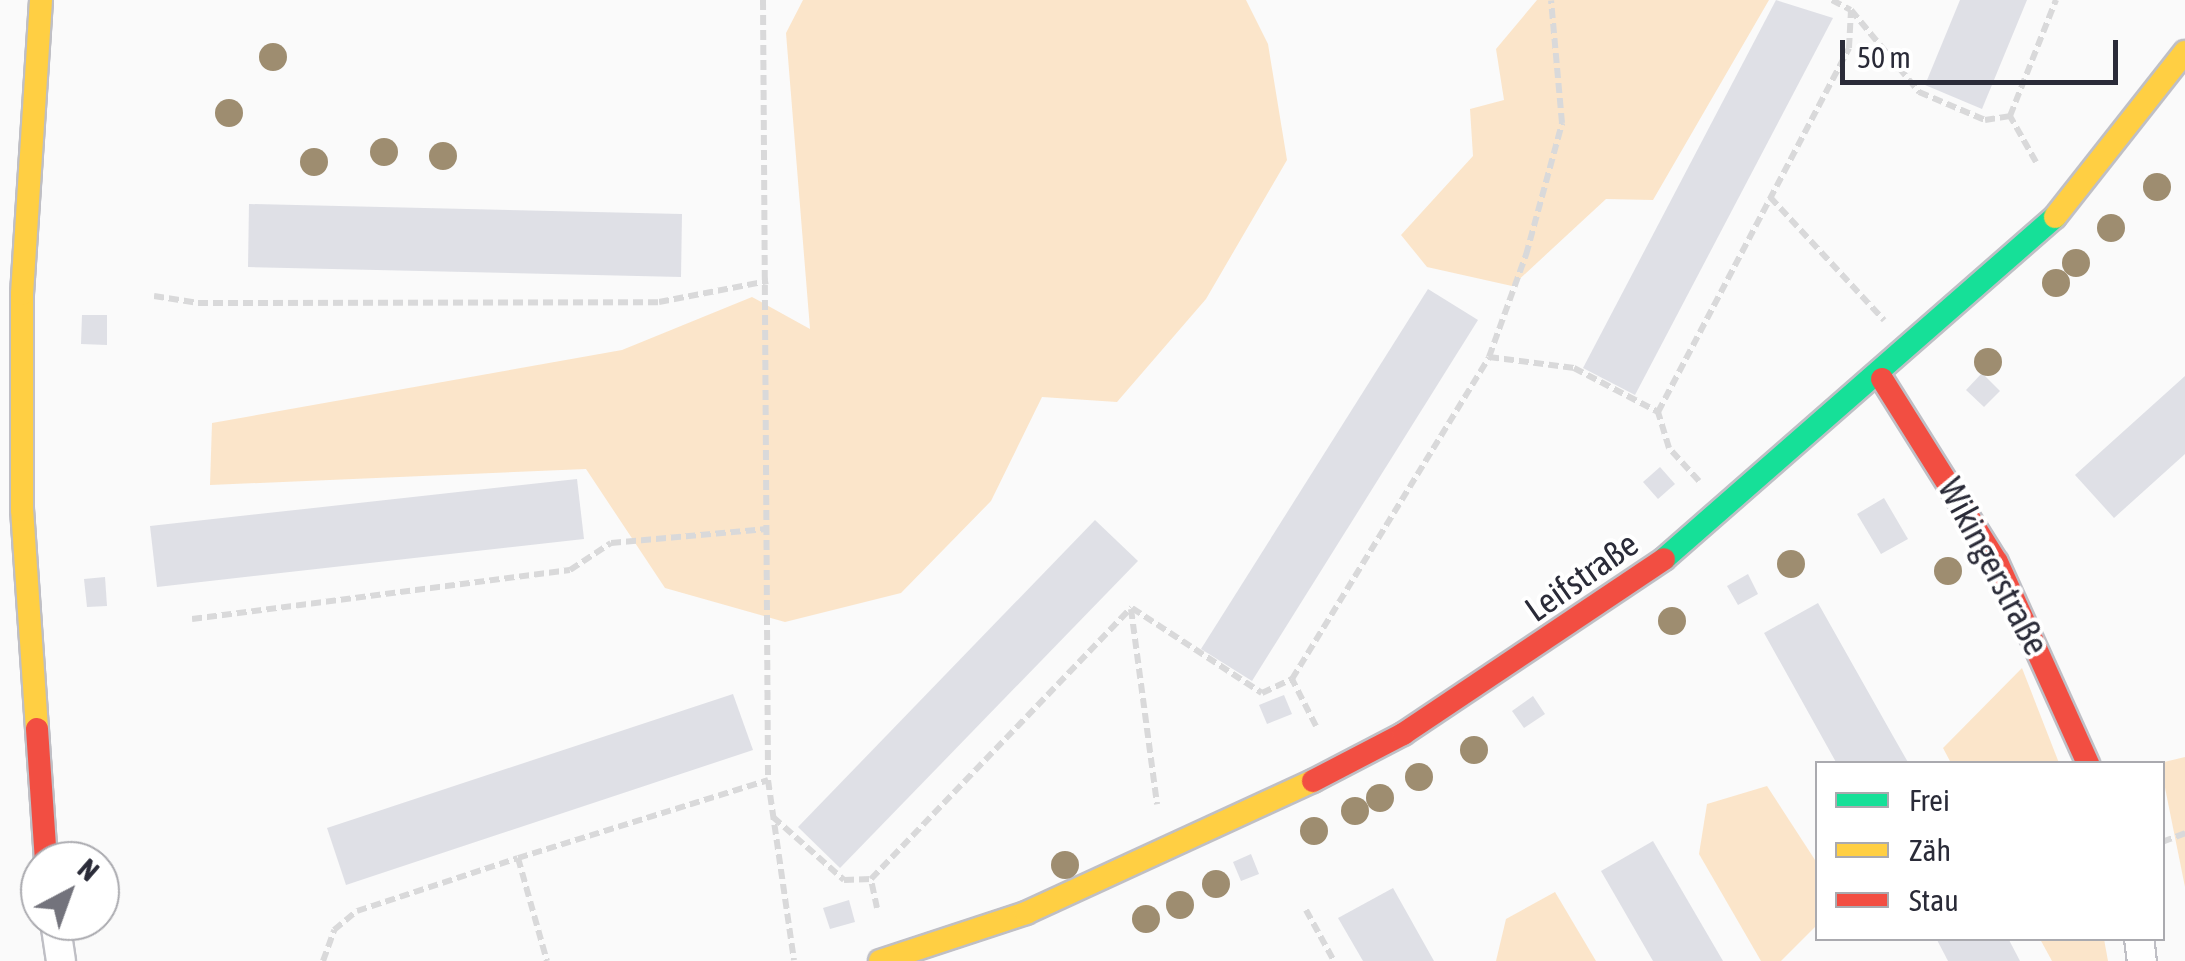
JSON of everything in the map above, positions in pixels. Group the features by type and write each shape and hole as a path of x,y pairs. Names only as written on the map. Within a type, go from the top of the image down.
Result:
{"street":[{"path":"40,0 22,294 22,510 45,841"},
{"name":"Leifstraße","path":"880,961 1136,866 1403,734 1674,555 1882,379 2076,199 2185,52"},
{"name":"Wikingerstraße","path":"1882,379 1997,562 2087,761"}],"path":[{"path":"763,0 768,281 768,780 794,960"},
{"path":"1131,608 1262,693 1292,679 1489,357 1562,122 1551,0"},
{"path":"1832,0 1852,10 1918,92 1986,120 2010,116"},
{"path":"2010,116 2056,0"},
{"path":"1699,481 1669,448 1658,412 1849,48 1852,10"},
{"path":"2010,116 2036,162"},
{"path":"1770,198 1878,314"},
{"path":"154,296 198,303 660,302 768,281"},
{"path":"1489,357 1574,368 1658,412"},
{"path":"192,619 570,570 611,543 767,530"},
{"path":"1131,608 1157,804"},
{"path":"772,816 844,880 870,879 1131,608"},
{"path":"1292,679 1316,726"},
{"path":"323,961 334,930 357,911 768,780"},
{"path":"518,858 546,961"},
{"path":"870,879 877,908"},
{"path":"1306,910 1334,961"}],"shaded area":[{"path":"803,0 1246,0 1268,44 1287,160 1206,299 1117,402 1042,397 991,501 901,593 785,622 665,588 586,469 210,485 212,423 622,350 752,297 810,329 786,33"},
{"path":"1537,0 1769,0 1653,200 1606,199 1512,286 1427,267 1401,235 1473,156 1470,109 1504,100 1496,49"},
{"path":"2022,668 2058,761 1950,761 1943,748"},
{"path":"2185,757 2185,887 2165,788 2165,762"},
{"path":"1767,786 1815,860 1815,927 1781,961 1761,961 1699,854 1707,804"},
{"path":"1555,892 1596,961 1496,961 1506,919"},
{"path":"2041,941 2104,941 2108,961 2052,961"}],"building":[{"path":"1776,0 1833,18 1635,395 1583,368"},
{"path":"1960,0 2027,0 1982,109 1925,85"},
{"path":"249,204 682,214 681,277 248,267"},
{"path":"1428,289 1478,320 1252,681 1201,649"},
{"path":"82,315 107,315 107,345 81,344"},
{"path":"1982,373 2000,391 1984,407 1966,390"},
{"path":"2185,376 2185,454 2114,518 2075,475"},
{"path":"1660,467 1675,484 1658,499 1643,482"},
{"path":"577,479 584,539 157,587 150,526"},
{"path":"1884,498 1908,539 1881,554 1857,514"},
{"path":"1095,520 1138,561 840,868 798,827"},
{"path":"1748,574 1758,594 1738,605 1727,586"},
{"path":"105,577 107,606 87,607 84,579"},
{"path":"1818,603 1907,761 1835,761 1764,633"},
{"path":"733,694 753,750 346,885 327,828"},
{"path":"1284,695 1292,714 1267,724 1259,705"},
{"path":"1533,696 1545,714 1524,728 1512,711"},
{"path":"1653,841 1723,961 1653,961 1601,871"},
{"path":"1251,854 1259,874 1241,881 1233,862"},
{"path":"1393,888 1434,961 1363,961 1338,918"},
{"path":"849,900 855,922 830,929 823,908"},
{"path":"1938,941 2010,941 2020,961 1948,961"}],"traffic: fast":[{"path":"1664,559 2055,217"}],"traffic: slow":[{"path":"37,729 22,510 22,294 41,0"},
{"path":"2055,217 2185,52"},
{"path":"880,961 1026,913 1313,781"}],"traffic: jam":[{"path":"1882,379 1997,562 2087,761"},
{"path":"1313,781 1403,734 1664,559"},
{"path":"37,729 45,841"}]}
